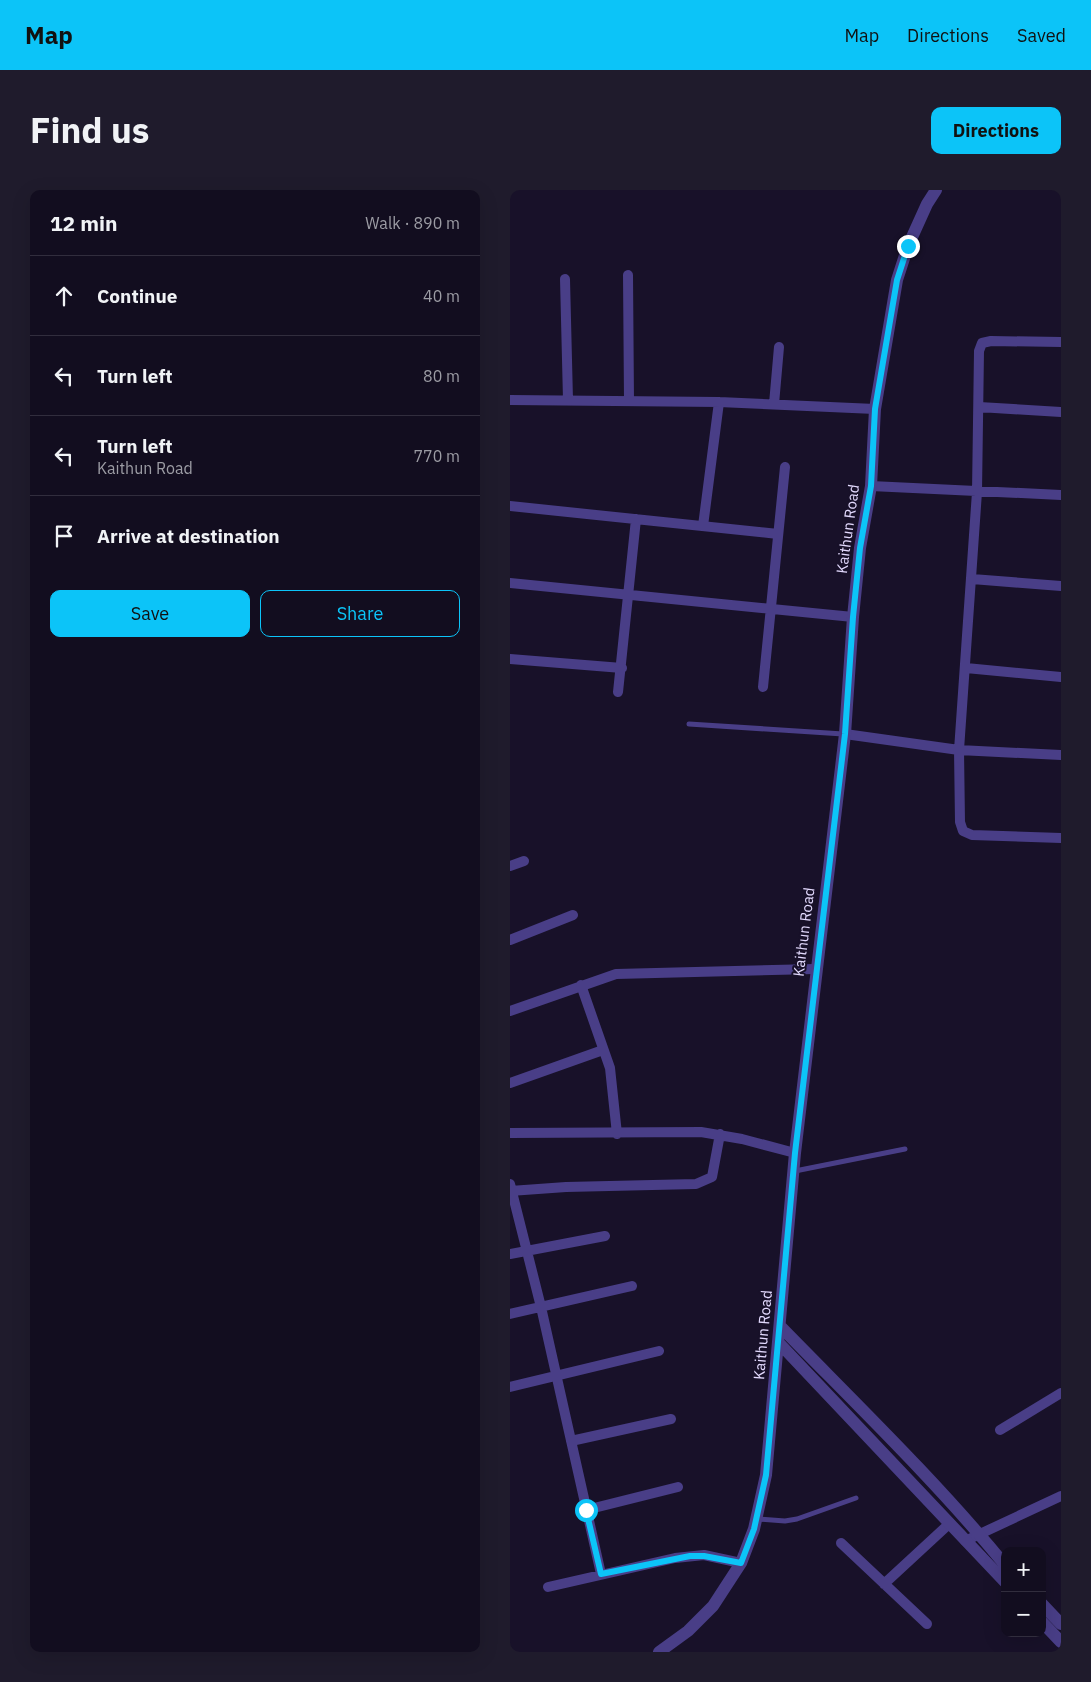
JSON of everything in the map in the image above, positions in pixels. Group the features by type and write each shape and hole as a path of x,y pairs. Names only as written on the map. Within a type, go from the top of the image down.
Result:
{"street":[{"name":"Kaithun Road","path":"659,1652 688,1631 713,1606 741,1563 756,1519 766,1475 795,1153 815,969 845,734 860,548 871,486 875,409 897,280 912,238 936,190"},
{"path":"628,275 629,401"},
{"path":"565,279 568,400"},
{"path":"1061,342 991,341 982,343 979,351 977,492 959,750 960,822 963,831 972,835 1061,838"},
{"path":"774,404 779,347"},
{"path":"510,400 719,402 875,409"},
{"path":"703,526 719,402"},
{"path":"979,407 1061,412"},
{"path":"763,687 786,467"},
{"path":"871,486 1061,495"},
{"path":"510,506 778,534"},
{"path":"618,692 636,519"},
{"path":"972,579 1061,586"},
{"path":"510,583 853,617"},
{"path":"510,659 622,668"},
{"path":"966,668 1061,677"},
{"path":"845,734 959,750 1061,755"},
{"path":"510,866 524,861"},
{"path":"510,940 573,915"},
{"path":"511,1008 616,974 815,969"},
{"path":"582,985 610,1068 617,1134"},
{"path":"510,1084 603,1050"},
{"path":"510,1132 720,1134 795,1153"},
{"path":"601,1574 541,1307 511,1188 696,1184 712,1177 720,1134"},
{"path":"510,1254 606,1236"},
{"path":"510,1314 632,1286"},
{"path":"780,1326 980,1534 1001,1560"},
{"path":"779,1343 1001,1578"},
{"path":"510,1386 659,1351"},
{"path":"1000,1430 1060,1395"},
{"path":"571,1440 671,1419"},
{"path":"586,1510 678,1487"},
{"path":"965,1540 1061,1496"},
{"path":"884,1584 950,1523"},
{"path":"841,1543 927,1624"},
{"path":"548,1587 690,1556 704,1556 741,1563"},
{"path":"1046,1608 1061,1624"},
{"path":"1046,1626 1061,1642"}],"lane":[{"path":"689,724 845,734"},
{"path":"794,1171 904,1149"},
{"path":"756,1519 785,1521 797,1519 856,1498"}],"route":[{"path":"586,1510 601,1574 690,1556 704,1556 741,1563 754,1529 766,1475 795,1153 815,969 845,734 860,548 871,486 875,409 897,280 908,246"}]}
